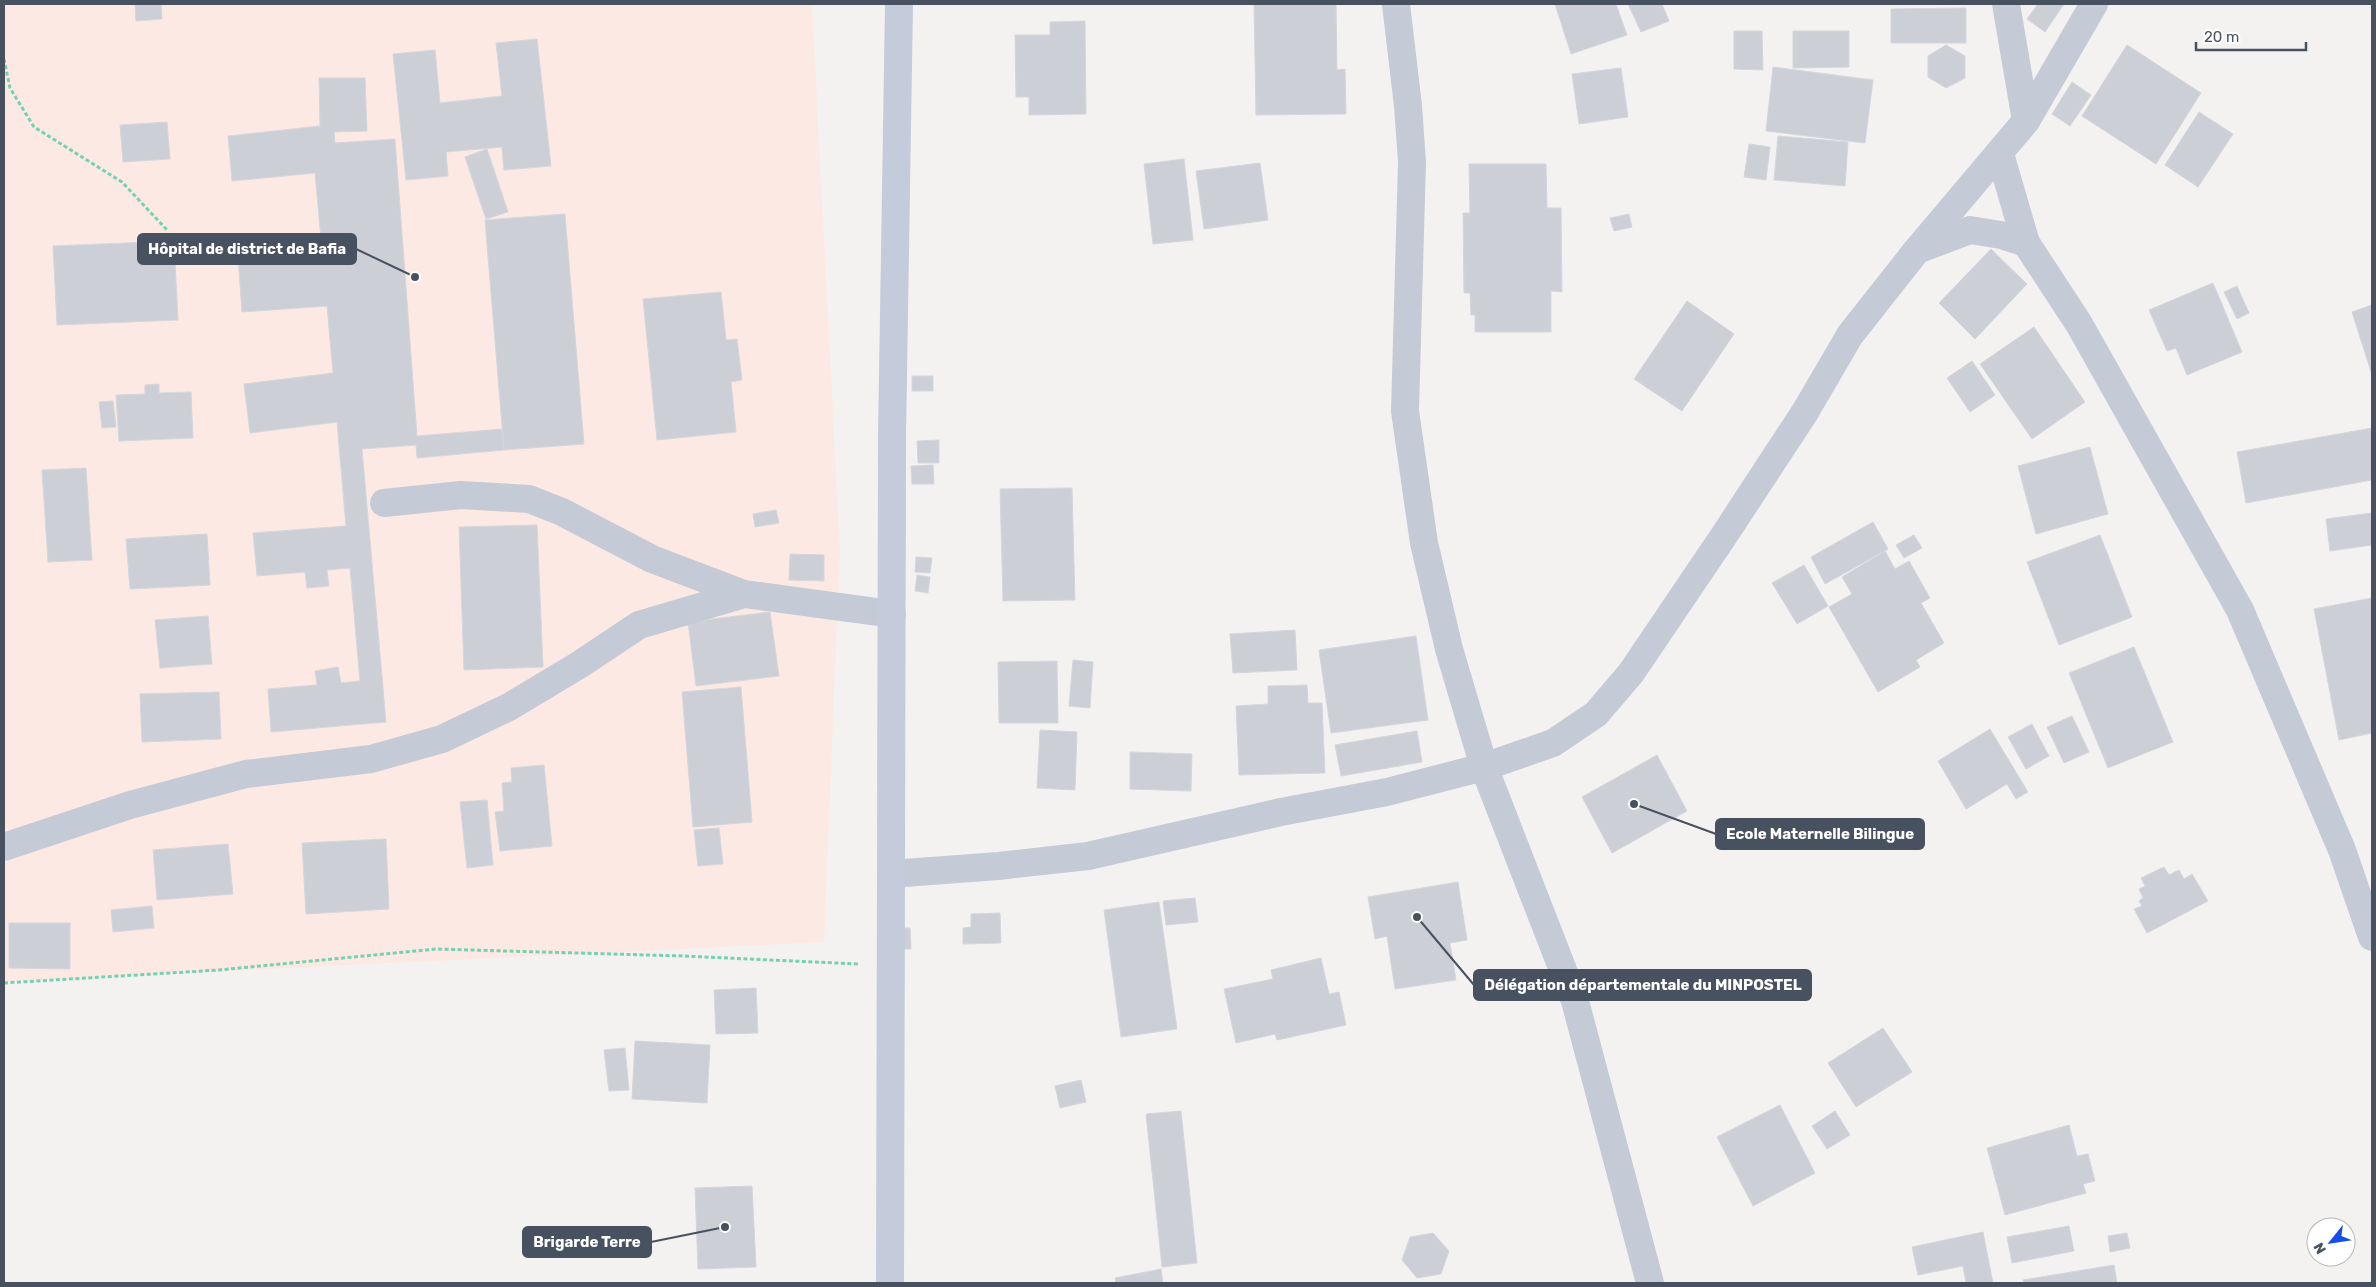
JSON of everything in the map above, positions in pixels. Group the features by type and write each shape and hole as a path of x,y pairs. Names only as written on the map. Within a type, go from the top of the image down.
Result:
{"main road":[{"path":"890,1283 892,438 899,4"}],"street":[{"path":"1396,4 1408,106 1412,162 1405,411 1427,553 1449,649 1484,767 1575,1001 1650,1283"},
{"path":"2006,4 2026,121"},
{"path":"891,874 998,866 1088,856 1281,812 1388,792 1484,767 1553,743 1596,714 1631,673 1776,457 1850,335 1917,250 2026,121 2094,4"},
{"path":"2000,154 2026,243 2083,332 2240,610 2342,850 2372,937"},
{"path":"1917,250 1970,230 2001,235 2026,243"},
{"path":"384,504 461,495 529,499 562,512 652,559 744,594 892,614"},
{"path":"4,847 130,805 246,774 371,759 442,739 509,707 580,665 639,625 744,594"}],"path":[{"path":"4,59 10,88 34,127 122,182 168,231"},
{"path":"4,983 219,970 436,949 683,956 892,966"}],"shaded area":[{"path":"4,4 812,4 840,550 824,942 4,982"}],"building":[{"path":"135,4 161,4 162,19 136,21"},
{"path":"1254,4 1336,4 1337,70 1345,69 1346,114 1256,115"},
{"path":"1555,4 1616,4 1627,35 1571,54"},
{"path":"1628,4 1662,4 1669,21 1641,32"},
{"path":"2038,4 2064,4 2045,32 2027,19"},
{"path":"1966,8 1966,43 1891,43 1891,9"},
{"path":"1085,21 1086,114 1029,115 1029,97 1016,97 1015,35 1050,35 1050,22"},
{"path":"1734,31 1762,31 1763,70 1734,69"},
{"path":"1793,31 1849,31 1849,67 1793,68"},
{"path":"537,39 551,166 504,170 502,147 446,152 448,176 406,180 393,54 435,50 440,103 502,96 496,43"},
{"path":"1946,45 1965,56 1965,78 1946,88 1928,77 1928,56"},
{"path":"2127,45 2201,93 2156,164 2082,116"},
{"path":"1773,67 1873,80 1865,143 1766,131"},
{"path":"1621,68 1628,117 1579,124 1572,74"},
{"path":"319,78 365,78 367,131 334,132 335,143 395,139 417,436 502,429 504,450 417,458 416,445 362,449 386,722 271,732 268,689 317,685 315,671 338,667 341,683 360,681 350,568 327,570 329,586 307,588 305,572 257,576 253,533 346,526 337,422 250,433 244,384 333,373 327,306 242,312 238,257 322,250 315,173 232,181 228,136 320,126"},
{"path":"2072,82 2091,95 2070,126 2052,114"},
{"path":"2199,112 2233,134 2198,187 2165,165"},
{"path":"167,122 170,159 123,162 120,125"},
{"path":"1778,136 1848,142 1845,186 1774,180"},
{"path":"1749,144 1770,147 1766,180 1744,177"},
{"path":"487,149 508,212 486,219 465,157"},
{"path":"1184,159 1193,240 1153,244 1144,164"},
{"path":"1260,163 1268,220 1204,229 1196,171"},
{"path":"1469,164 1546,164 1547,208 1561,208 1562,292 1551,291 1551,332 1475,332 1475,315 1471,315 1470,293 1464,293 1463,213 1470,213"},
{"path":"565,214 584,444 504,450 485,220"},
{"path":"1629,214 1632,227 1614,231 1610,218"},
{"path":"174,241 178,320 57,325 53,246"},
{"path":"1991,249 2027,284 1975,339 1939,303"},
{"path":"2213,283 2242,352 2187,375 2176,348 2167,351 2149,310"},
{"path":"2237,286 2249,313 2237,319 2224,292"},
{"path":"721,292 726,340 737,339 742,380 731,382 736,432 657,440 643,299"},
{"path":"1687,301 1734,334 1682,411 1634,379"},
{"path":"2372,305 2372,375 2352,312"},
{"path":"2034,327 2085,402 2032,439 1980,364"},
{"path":"1972,361 1995,395 1970,412 1947,378"},
{"path":"912,376 933,376 933,391 912,391"},
{"path":"159,384 159,393 191,392 193,438 119,441 116,395 145,394 145,385"},
{"path":"113,401 116,427 102,428 99,402"},
{"path":"2372,428 2372,480 2246,503 2237,452"},
{"path":"939,440 939,463 918,463 917,441"},
{"path":"2090,447 2108,514 2036,534 2018,466"},
{"path":"933,465 934,484 912,484 911,466"},
{"path":"86,468 92,560 48,562 42,470"},
{"path":"1072,488 1075,600 1003,601 1000,489"},
{"path":"776,510 779,523 755,527 753,514"},
{"path":"2372,513 2372,545 2330,551 2326,519"},
{"path":"1873,522 1888,549 1825,584 1811,557"},
{"path":"537,525 543,667 464,670 459,527"},
{"path":"207,534 210,585 130,589 126,539"},
{"path":"1914,535 1922,548 1904,558 1896,545"},
{"path":"2100,535 2132,617 2059,645 2027,562"},
{"path":"1885,551 1895,569 1909,561 1930,598 1921,603 1944,643 1916,660 1920,667 1878,692 1829,607 1852,594 1842,577"},
{"path":"790,554 824,555 824,581 789,580"},
{"path":"916,557 932,558 930,573 915,572"},
{"path":"1804,565 1828,606 1797,624 1772,583"},
{"path":"917,575 930,577 928,593 915,591"},
{"path":"2372,598 2372,733 2339,740 2314,609"},
{"path":"770,612 779,676 696,686 688,622"},
{"path":"208,616 212,664 160,668 155,620"},
{"path":"1295,630 1297,670 1233,673 1230,634"},
{"path":"1416,636 1428,720 1331,733 1319,650"},
{"path":"2134,647 2173,742 2108,768 2069,673"},
{"path":"1073,660 1093,662 1090,708 1069,706"},
{"path":"1057,661 1058,723 999,723 998,662"},
{"path":"1307,685 1308,703 1322,703 1325,773 1239,775 1236,706 1268,704 1268,686"},
{"path":"741,687 752,822 693,827 682,692"},
{"path":"219,692 221,739 142,742 140,694"},
{"path":"2072,716 2089,752 2064,763 2047,727"},
{"path":"2032,724 2049,756 2026,769 2008,737"},
{"path":"1990,729 2028,792 2016,799 2007,784 1966,809 1938,761"},
{"path":"1040,730 1077,732 1075,790 1037,788"},
{"path":"1417,731 1422,762 1341,776 1335,745"},
{"path":"1130,752 1192,754 1191,791 1130,789"},
{"path":"1657,755 1687,811 1612,853 1582,797"},
{"path":"544,765 552,846 500,851 495,812 504,811 502,783 512,782 511,768"},
{"path":"487,800 493,865 467,868 460,802"},
{"path":"719,828 723,864 698,866 694,830"},
{"path":"386,839 389,909 306,914 302,843"},
{"path":"228,844 233,894 157,900 153,850"},
{"path":"2164,867 2169,875 2179,870 2184,879 2192,874 2208,901 2147,933 2134,909 2142,906 2139,901 2143,898 2139,889 2145,886 2141,878"},
{"path":"1458,882 1467,940 1450,943 1456,980 1395,989 1387,936 1375,939 1368,897"},
{"path":"1195,898 1198,922 1166,925 1163,901"},
{"path":"1159,902 1177,1029 1121,1037 1104,910"},
{"path":"152,906 154,928 113,932 111,910"},
{"path":"1000,913 1001,943 963,944 963,928 971,927 971,914"},
{"path":"9,923 70,923 70,969 9,968"},
{"path":"899,928 910,928 911,949 900,949"},
{"path":"1321,958 1329,994 1339,992 1346,1025 1277,1040 1275,1034 1236,1043 1224,989 1273,979 1271,970"},
{"path":"756,988 758,1033 716,1034 714,990"},
{"path":"1883,1028 1912,1072 1856,1107 1828,1063"},
{"path":"635,1041 710,1045 707,1103 632,1099"},
{"path":"625,1048 629,1090 609,1091 604,1050"},
{"path":"1081,1080 1086,1102 1060,1108 1055,1086"},
{"path":"1780,1105 1815,1173 1753,1206 1717,1137"},
{"path":"1181,1111 1197,1263 1162,1267 1146,1114"},
{"path":"1835,1111 1850,1135 1827,1149 1812,1126"},
{"path":"2069,1125 2077,1156 2088,1154 2095,1181 2083,1184 2086,1193 2005,1215 1987,1148"},
{"path":"752,1186 756,1267 698,1269 695,1188"},
{"path":"2069,1226 2074,1251 2012,1263 2007,1237"},
{"path":"1983,1232 1993,1283 1966,1283 1963,1266 1918,1275 1912,1247"},
{"path":"1433,1233 1449,1251 1441,1274 1417,1278 1402,1260 1410,1237"},
{"path":"2127,1233 2130,1248 2110,1252 2108,1236"},
{"path":"2114,1265 2117,1283 2024,1283 2023,1280"},
{"path":"1161,1269 1163,1283 1116,1283 1115,1278"}],"place":[{"name":"Hôpital de district de Bafia","path":"415,277"},
{"name":"Ecole Maternelle Bilingue","path":"1634,804"},
{"name":"Délégation départementale du MINPOSTEL","path":"1417,917"},
{"name":"Brigarde Terre","path":"725,1227"}]}
